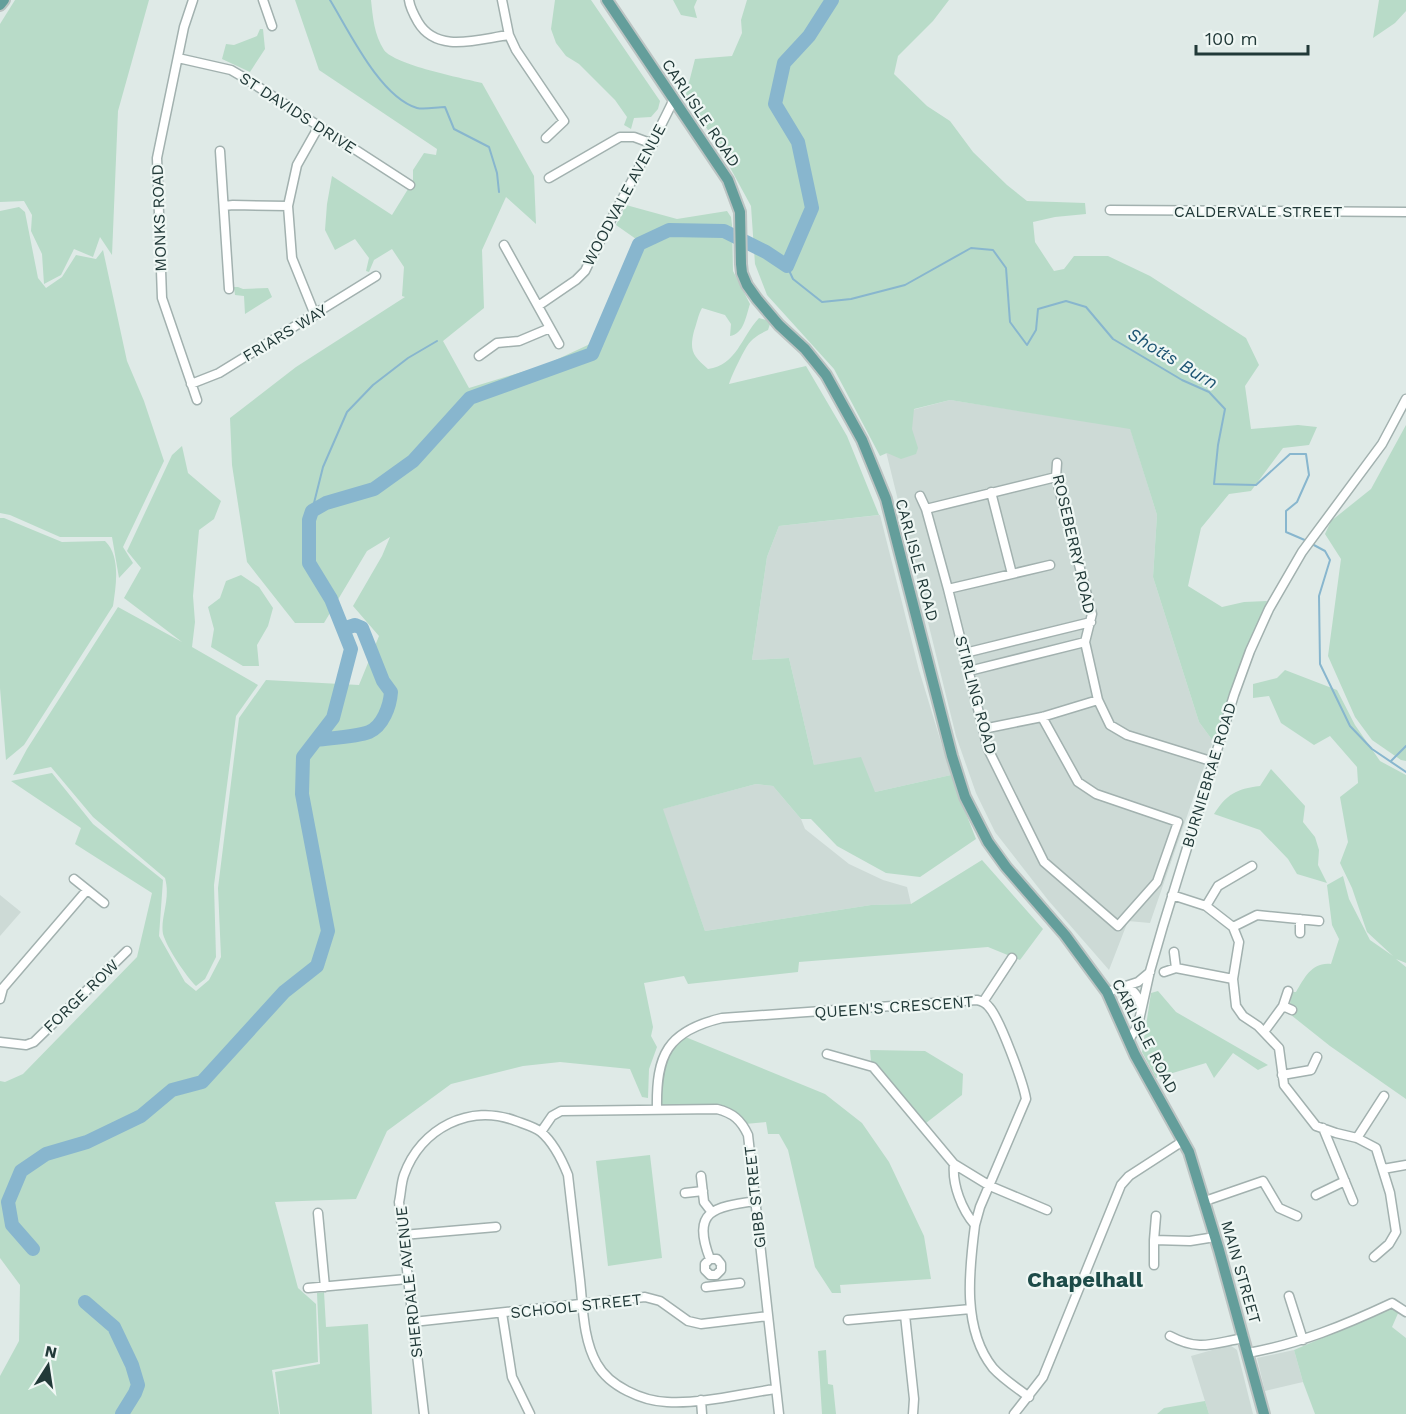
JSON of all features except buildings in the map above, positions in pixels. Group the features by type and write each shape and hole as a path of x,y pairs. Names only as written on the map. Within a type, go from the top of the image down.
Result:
{"main road":[{"path":"0,5 4,0"},
{"name":"CARLISLE ROAD","path":"607,0 728,180 740,212 741,264 747,285 779,325 805,349 826,375 846,408 866,450 886,499 952,756 965,798 976,821 1006,867 1065,935 1107,992 1140,1065 1183,1141"},
{"name":"MAIN STREET","path":"1183,1141 1194,1165 1205,1201 1264,1414"}],"street":[{"name":"MONKS ROAD","path":"193,0 157,158 162,298 197,400"},
{"path":"263,0 272,26"},
{"path":"409,0 421,27 443,42 453,43 509,35"},
{"path":"502,0 509,35 516,50 564,121 546,138"},
{"name":"ST DAVIDS DRIVE","path":"178,58 231,70 410,185"},
{"name":"WOODVALE AVENUE","path":"538,306 576,280 585,271 621,199 653,144 674,99"},
{"path":"315,315 292,258 288,206 297,165 319,126"},
{"path":"549,178 620,137 634,137 653,144"},
{"path":"220,151 229,289"},
{"path":"224,206 288,206"},
{"name":"CALDERVALE STREET","path":"1110,210 1406,212"},
{"path":"504,245 559,344"},
{"name":"FRIARS WAY","path":"191,384 219,373 376,276"},
{"path":"479,356 497,343 519,341 550,327"},
{"name":"BURNIEBRAE ROAD","path":"1129,1040 1138,1025 1150,971 1234,695 1250,651 1269,609 1302,552 1382,444 1406,399"},
{"name":"ROSEBERRY ROAD","path":"1057,463 1056,477 1092,615 1085,642 1098,700 1110,725 1126,735 1214,762"},
{"path":"926,509 1056,477"},
{"path":"991,492 1012,574"},
{"name":"STIRLING ROAD","path":"920,496 926,509 965,653 988,749 1044,862 1118,926 1157,882 1178,822 1096,794 1078,782 1042,717"},
{"path":"948,590 1050,565"},
{"path":"965,653 1091,622"},
{"path":"969,671 1085,642"},
{"path":"983,729 1042,717 1098,700"},
{"path":"1206,906 1218,886 1252,866"},
{"path":"74,879 104,903"},
{"path":"0,999 3,988 87,890"},
{"path":"1173,896 1206,906 1233,927 1239,942 1233,979 1236,1006 1243,1016 1264,1032 1279,1048 1284,1085 1316,1126 1357,1138 1376,1148 1390,1193 1396,1233 1389,1244 1374,1257"},
{"path":"1233,927 1257,915 1319,921"},
{"path":"1300,920 1300,933"},
{"name":"FORGE ROW","path":"0,1042 26,1045 34,1042 127,951"},
{"path":"1174,952 1176,968"},
{"path":"983,1002 1012,958"},
{"path":"1164,972 1176,968 1233,979"},
{"path":"1107,992 1138,982 1150,971"},
{"path":"1124,986 1137,994 1142,1010"},
{"path":"1264,1032 1283,1006 1288,991"},
{"name":"QUEEN'S CRESCENT","path":"657,1109 661,1061 666,1050 680,1036 705,1022 722,1018 977,1000 983,1002 992,1011 1006,1041 1026,1099 975,1225 970,1270 971,1309 977,1338 987,1359 994,1369 1029,1397"},
{"path":"1283,1006 1292,1010"},
{"path":"826,1054 873,1067 954,1164 990,1186 1047,1210"},
{"path":"1282,1076 1311,1070 1317,1057"},
{"path":"1357,1138 1384,1096"},
{"name":"GIBB STREET","path":"541,1132 552,1116 561,1110 717,1109 733,1114 740,1120 748,1135 779,1414"},
{"name":"SHERDALE AVENUE","path":"424,1414 399,1202 404,1175 417,1152 439,1128 459,1118 486,1115 507,1117 541,1132 562,1159 568,1175 589,1347 598,1366 618,1386 639,1397 666,1402 701,1400 775,1389"},
{"path":"1323,1128 1353,1201"},
{"path":"1014,1414 1043,1377 1121,1185 1138,1169 1183,1141"},
{"path":"954,1164 953,1176 959,1197 975,1225"},
{"path":"1383,1169 1406,1165"},
{"path":"701,1176 704,1202 711,1211"},
{"path":"1205,1201 1263,1181 1279,1208 1297,1216"},
{"path":"1316,1196 1345,1181"},
{"path":"685,1193 702,1191"},
{"path":"740,1283 710,1286 714,1275 720,1272 721,1266 718,1260 710,1259 702,1239 702,1232 711,1211 725,1205 756,1201"},
{"path":"318,1213 325,1287"},
{"path":"1154,1265 1156,1216"},
{"path":"403,1235 495,1227"},
{"path":"1154,1240 1190,1241 1215,1237"},
{"path":"308,1288 407,1279"},
{"path":"1289,1296 1303,1340"},
{"name":"SCHOOL STREET","path":"413,1322 645,1297 660,1301 688,1321 701,1324 768,1316"},
{"path":"1248,1353 1288,1346 1392,1303 1406,1311"},
{"path":"848,1320 971,1309"},
{"path":"502,1313 512,1377 530,1414"},
{"path":"905,1315 914,1399 913,1414"},
{"path":"1170,1336 1198,1347 1244,1338"},
{"path":"701,1400 702,1414"}],"shaded area":[{"path":"950,400 1130,428 1157,515 1153,577 1199,722 1213,741 1150,923 1128,921 1109,970 1048,900 995,832 976,793 956,736 878,419"},
{"path":"880,515 919,670 951,775 875,792 814,765 789,658 752,660 767,557 779,526"},
{"path":"756,784 773,786 801,819 805,829 849,864 883,880 907,887 911,904 871,905 705,931 662,809"},
{"path":"0,895 21,912 0,936"},
{"path":"1230,1345 1237,1350 1253,1414 1209,1414 1191,1356"},
{"path":"1294,1350 1303,1382 1265,1391 1257,1358"}],"green space":[{"path":"15,0 149,0 118,111 112,255 100,237 93,257 74,249 61,275 44,284 42,254 31,231 32,215 24,201 0,202 0,24"},
{"path":"295,0 371,0 378,38 384,50 391,56 430,70 482,83 534,176 536,224 506,197 482,250 484,308 443,341 469,388 545,365 590,344 636,239 616,225 626,205 677,219 727,211 732,225 733,271 750,304 741,328 735,335 730,336 731,324 725,315 702,308 693,338 694,353 708,369 718,366 726,362 738,349 759,318 766,320 770,324 768,330 753,339 747,346 729,384 806,366 847,436 879,515 779,526 767,557 752,660 789,658 814,765 861,757 875,792 951,775 976,839 920,877 886,873 837,846 811,819 801,819 773,786 756,784 663,809 705,931 871,905 911,904 982,860 1043,929 1020,960 988,947 799,962 798,972 688,984 684,976 644,983 653,1027 651,1036 657,1047 649,1069 648,1098 642,1097 630,1069 560,1062 523,1066 451,1084 387,1131 356,1199 275,1202 298,1288 316,1304 318,1362 272,1370 279,1414 0,1414 0,1376 19,1341 20,1285 0,1258 0,1081 5,1082 23,1074 137,957 152,893 75,844 81,828 11,781 52,773 93,824 163,880 159,936 185,982 196,991 209,980 221,957 218,888 239,718 266,680 359,685 379,636 353,606 382,556 390,537 367,551 324,623 295,623 247,562 232,465 230,418 296,367 405,297 402,296 404,267 392,249 374,260 369,272 366,271 369,258 355,239 335,250 325,230 332,176 392,215 413,181 413,170 424,153 436,155 437,149 319,70"},
{"path":"555,0 591,0 660,101 658,109 651,117 634,118 631,129 624,125 627,117 615,100 579,64 566,56 556,43 551,29"},
{"path":"673,0 697,0 694,7 697,18 681,15"},
{"path":"747,0 949,0 933,21 898,56 894,74 927,106 950,121 973,152 1027,201 1085,203 1086,214 1033,222 1035,242 1054,271 1064,269 1074,256 1108,256 1150,276 1246,338 1259,365 1245,386 1251,429 1298,425 1317,427 1309,445 1283,448 1251,491 1229,494 1201,528 1188,586 1222,607 1244,602 1267,601 1213,741 1199,722 1153,577 1157,515 1130,429 950,400 914,409 912,429 918,448 916,454 901,459 887,453 880,456 834,369 767,295 755,264 751,206 715,140 685,98 695,59 732,56 742,33 741,20"},
{"path":"1379,0 1406,0 1406,11 1395,23 1373,38"},
{"path":"260,29 263,29 265,49 250,72 222,59 226,44 234,45 257,36"},
{"path":"19,207 25,212 38,278 46,288 62,277 76,255 96,259 103,250 127,361 144,401 164,461 123,547 133,563 119,578 112,537 60,537 10,515 0,513 0,211"},
{"path":"234,287 243,289 268,288 272,297 245,314 244,296 235,295"},
{"path":"1406,425 1406,761 1372,740 1355,717 1328,656 1341,559 1325,534 1331,521 1371,489"},
{"path":"182,446 188,473 221,501 214,519 199,530 193,596 195,622 192,647 258,685 236,716 214,885 216,957 205,979 196,986 177,962 163,934 167,893 165,878 93,817 51,767 13,775 27,749 118,607 182,642 124,598 141,568 127,551 172,455"},
{"path":"0,518 62,542 105,541 113,555 116,572 113,606 24,745 6,760 0,688"},
{"path":"241,575 259,587 273,608 268,626 257,645 259,666 243,666 211,647 214,629 208,607 220,598 226,581"},
{"path":"1285,670 1337,690 1355,725 1380,761 1406,775 1406,963 1396,959 1406,967 1406,1099 1330,1046 1291,1015 1294,1009 1290,1004 1291,992 1296,992 1314,968 1331,964 1339,939 1332,925 1327,885 1343,876 1349,899 1370,940 1393,956 1367,932 1352,888 1340,863 1348,842 1340,797 1358,783 1357,767 1330,736 1314,745 1281,723 1269,696 1253,698 1253,684 1277,678"},
{"path":"1271,769 1305,806 1303,822 1315,837 1319,850 1318,865 1327,883 1297,874 1288,859 1260,830 1214,814 1228,797 1245,789 1260,786"},
{"path":"1158,991 1176,1012 1268,1065 1258,1070 1233,1053 1214,1078 1206,1063 1156,1078 1142,1052 1151,993"},
{"path":"683,1036 825,1094 862,1123 889,1162 924,1236 931,1279 840,1285 841,1293 832,1293 815,1267 788,1150 779,1134 768,1134 766,1122 745,1124 734,1113 659,1107 663,1061"},
{"path":"870,1050 925,1051 963,1074 962,1095 926,1123 880,1068 871,1061"},
{"path":"650,1155 662,1258 608,1266 596,1161"},
{"path":"324,1292 326,1327 368,1324 372,1414 280,1414 275,1372 320,1364 317,1293"},
{"path":"1390,1309 1399,1311 1392,1327 1406,1338 1406,1414 1315,1414 1294,1350"},
{"path":"826,1350 828,1384 833,1385 836,1414 822,1414 818,1351"},
{"path":"1205,1401 1209,1414 1157,1414 1164,1408"}],"waterway":[{"path":"330,0 367,62 390,91 417,108 445,107 454,129 489,147 497,173 499,192"},
{"path":"33,1249 12,1225 8,1202 21,1171 46,1154 87,1142 141,1116 172,1090 202,1082 284,992 317,966 328,931 302,794 303,757 333,718 351,649 331,599 309,563 309,520 312,511 326,503 374,489 413,461 470,398 592,354 639,244 669,230 724,231 766,252 787,266 812,208 798,142 775,104 784,63 809,36 832,0"},
{"name":"Shotts Burn","path":"787,266 793,279 822,302 851,299 905,285 971,248 993,250 1006,268 1010,322 1027,345 1036,330 1038,309 1066,301 1086,307 1113,339 1182,380 1209,392 1225,409 1214,484 1256,485 1290,454 1306,454 1309,475 1297,502 1286,511 1286,532 1307,541"},
{"path":"312,511 323,467 347,412 373,385 408,358 437,341"},
{"name":"Shotts Burn","path":"1312,544 1325,551 1330,560 1319,596 1320,664 1350,726 1372,749 1406,772"},
{"path":"317,740 369,732 382,720 389,703 391,692 383,681 362,628 355,625 343,629"},
{"path":"1391,761 1406,746"},
{"path":"85,1302 114,1327 132,1365 138,1385 122,1414"}],"district":[{"name":"Chapelhall","path":"1085,1279"}]}
